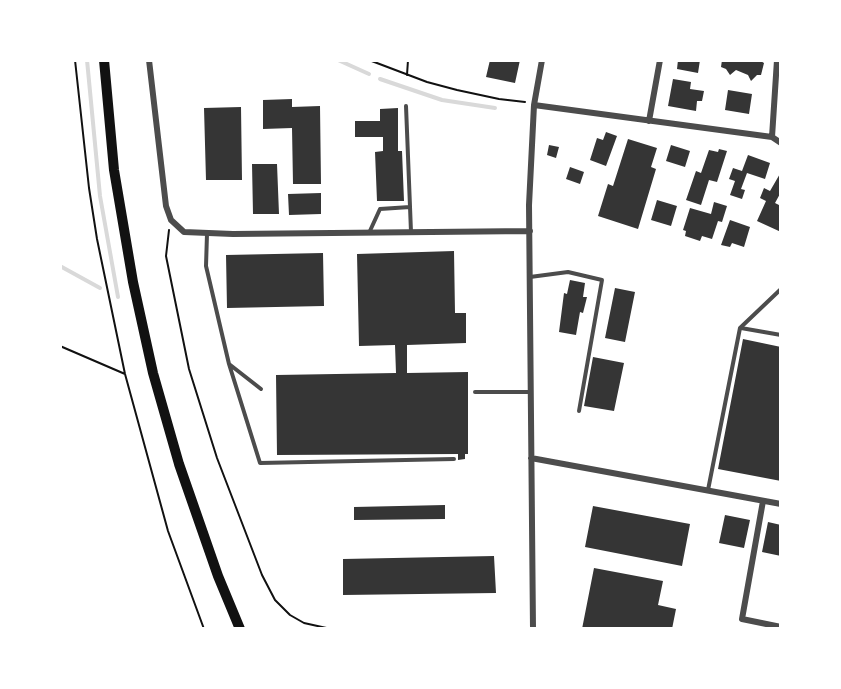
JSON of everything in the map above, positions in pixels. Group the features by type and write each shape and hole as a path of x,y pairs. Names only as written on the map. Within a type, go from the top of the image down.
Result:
{"main road":[{"path":"104,60 114,170 133,282 153,373 179,464 218,576 240,629"}],"street":[{"path":"149,60 166,206 171,220 184,232 207,234 530,231"},
{"path":"533,629 529,277 534,104 542,60"},
{"path":"650,121 660,60"},
{"path":"772,138 777,60"},
{"path":"534,104 772,138 781,143"},
{"path":"531,458 781,504"},
{"path":"763,501 742,619 781,627"}],"lane":[{"path":"406,106 411,232"},
{"path":"369,233 380,209 410,207"},
{"path":"207,234 206,266 229,364 260,463 454,459"},
{"path":"529,277 568,272 602,280 579,411"},
{"path":"708,491 740,328 781,289"},
{"path":"740,328 781,335"},
{"path":"229,364 261,389"},
{"path":"475,392 530,392"}],"path":[{"path":"75,60 89,188 124,374 168,531 204,629"},
{"path":"369,60 407,75 457,90 534,104"},
{"path":"407,75 408,60"},
{"path":"171,220 166,256 189,369 217,458 255,557 268,588 282,608 304,623 331,629"},
{"path":"60,346 124,374"}],"building":[{"path":"490,60 520,60 515,83 486,77"},
{"path":"678,60 700,60 698,73 677,69"},
{"path":"722,60 759,60 764,63 761,75 757,75 751,81 748,75 736,70 730,75 726,69 721,67"},
{"path":"673,79 691,82 690,89 704,91 702,101 697,101 696,111 668,106"},
{"path":"728,90 752,94 749,114 725,110"},
{"path":"292,99 292,107 320,106 321,184 293,184 292,128 263,129 263,100"},
{"path":"241,107 242,180 206,180 204,108"},
{"path":"398,108 398,151 402,151 404,201 377,201 375,152 383,151 383,137 355,137 355,121 380,121 380,109"},
{"path":"606,132 617,136 606,166 590,160 597,138 603,140"},
{"path":"628,139 657,148 651,167 656,169 638,229 598,216 608,184 613,186"},
{"path":"549,145 559,147 556,158 547,155"},
{"path":"671,145 690,151 685,167 666,161"},
{"path":"719,149 727,151 717,182 709,180 701,205 686,200 696,171 701,173 709,150 718,152"},
{"path":"748,155 770,163 765,179 747,173 741,189 745,190 742,199 730,195 735,181 729,179 733,168 742,171"},
{"path":"252,164 277,164 279,214 253,214"},
{"path":"570,167 584,172 580,184 566,179"},
{"path":"781,172 781,192 775,203 781,206 781,232 757,221 766,201 760,198 764,188 770,191"},
{"path":"321,193 321,214 289,215 288,194"},
{"path":"657,200 677,206 671,226 651,220"},
{"path":"714,202 727,206 722,222 718,221 712,239 702,236 700,241 685,236 686,231 683,230 690,208 711,214"},
{"path":"730,220 750,227 744,247 732,243 730,247 721,245"},
{"path":"454,251 455,313 466,313 466,343 407,345 407,373 468,372 468,454 465,454 465,459 458,460 458,454 277,455 276,375 396,373 395,345 359,346 357,254"},
{"path":"323,253 324,306 227,308 226,255"},
{"path":"570,280 585,283 583,297 587,297 583,313 580,312 576,335 559,332 564,293 567,294"},
{"path":"615,288 635,292 625,342 605,338"},
{"path":"743,339 781,347 781,481 718,469"},
{"path":"593,357 624,363 614,411 584,406"},
{"path":"445,505 445,519 354,520 354,507"},
{"path":"593,506 690,524 682,566 585,547"},
{"path":"725,515 750,520 744,548 719,543"},
{"path":"768,522 781,525 781,556 762,552"},
{"path":"494,556 496,593 343,595 343,559"},
{"path":"594,568 663,581 658,605 676,609 672,629 582,629"}],"waterway":[{"path":"87,60 100,196 118,297"},
{"path":"338,60 369,74"},
{"path":"380,79 442,100 495,108"},
{"path":"60,266 100,288"}]}
